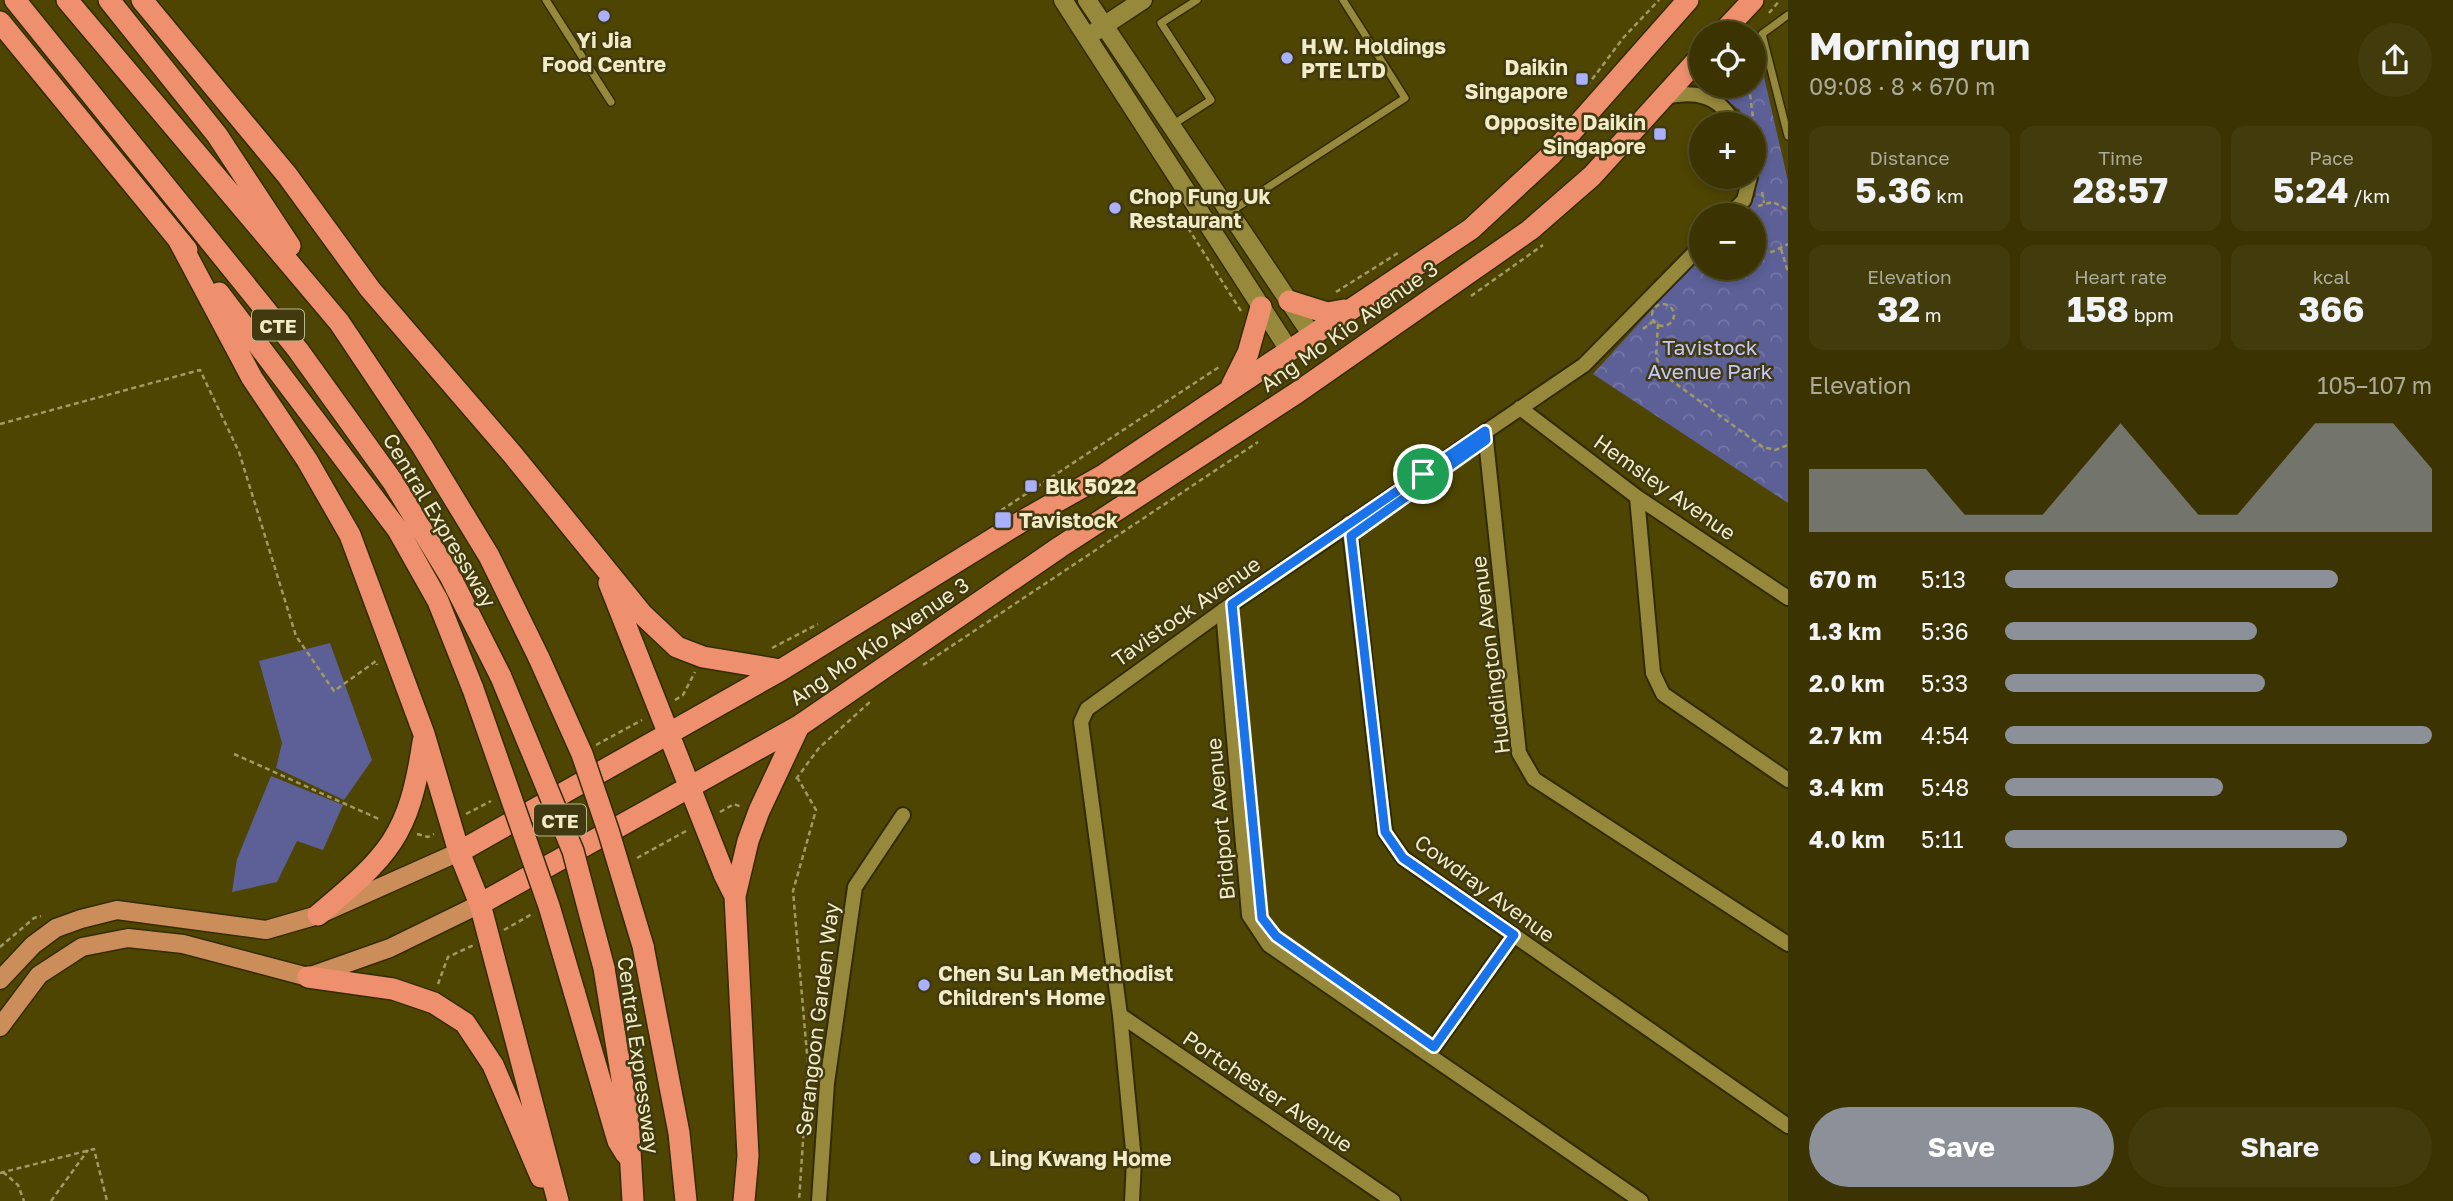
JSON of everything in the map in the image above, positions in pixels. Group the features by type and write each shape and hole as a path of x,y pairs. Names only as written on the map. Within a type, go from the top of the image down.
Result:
{"highway":[{"name":"Central Expressway","path":"15,0 298,350 393,482 450,576 501,677 573,851 604,968 628,1116 633,1201"},
{"name":"Central Expressway","path":"67,0 339,322 422,446 489,556 540,658 582,754 610,833 643,946 677,1120 686,1201"},
{"path":"109,0 217,135 339,322"},
{"path":"142,0 287,175 370,289 643,615 677,647 703,657 781,670"},
{"name":"Ang Mo Kio Avenue 3","path":"459,852 781,670 1024,520 1102,476 1231,387 1471,229 1576,128 1688,0"},
{"path":"1733,21 1753,0"},
{"path":"0,22 178,239 398,530 438,601 473,689 549,906 618,1141 631,1161"},
{"name":"Ang Mo Kio Avenue 3","path":"480,904 799,726 1060,547 1298,392 1515,240 1592,176 1689,69"},
{"path":"1491,211 1488,224 1492,237 1500,242 1515,240"},
{"path":"178,239 252,378 307,460 349,535 424,734 459,852 480,904 558,1201"},
{"path":"1289,301 1327,313 1349,309"},
{"path":"1231,387 1252,339 1261,307"},
{"path":"602,564 735,896"},
{"path":"744,1201 748,1156 735,896 748,841 799,726"},
{"path":"318,915 375,866 418,779 424,734"},
{"path":"308,977 393,989 430,1002 465,1023 484,1049 551,1201"}],"main road":[{"name":"Ang Mo Kio Avenue 3","path":"0,980 33,945 56,928 117,910 266,930 318,915 459,852"},
{"name":"Ang Mo Kio Avenue 3","path":"308,977 390,948 480,904"},
{"path":"0,1027 39,975 82,947 128,937 183,944 308,977"}],"street":[{"path":"1063,0 1289,350"},
{"path":"1087,0 1311,334"},
{"path":"1087,37 1143,0"},
{"path":"1663,98 1681,93 1713,100 1728,112"},
{"name":"Tavistock Avenue","path":"1132,1201 1133,1160 1120,1015 1082,722 1087,709 1223,610 1584,365 1689,258"},
{"name":"Hemsley Avenue","path":"1520,408 1637,497 1788,598"},
{"name":"Huddington Avenue","path":"1485,431 1519,753 1534,779 1788,944"},
{"path":"1637,497 1653,673 1663,694 1788,779"},
{"name":"Cowdray Avenue","path":"1349,523 1385,832 1403,858 1788,1126"},
{"name":"Bridport Avenue","path":"1223,610 1249,915 1269,945 1642,1201"},
{"name":"Serangoon Garden Way","path":"819,1201 827,1083 855,887 903,815"},
{"path":"1429,1054 1514,935"},
{"name":"Portchester Avenue","path":"1120,1015 1393,1201"}],"lane":[{"path":"547,0 611,102"},
{"path":"1171,126 1210,100 1161,23 1197,0"},
{"path":"1229,213 1405,98 1343,0"},
{"path":"1788,15 1762,34 1788,136"}],"path":[{"path":"1624,37 1659,0"},
{"path":"1762,190 1764,203 1773,202 1788,210"},
{"path":"1198,244 1246,320 1244,338 1252,339"},
{"path":"1766,251 1781,249 1788,244"},
{"path":"1781,249 1788,272"},
{"path":"1333,293 1400,252"},
{"path":"1634,335 1656,322 1671,322 1672,308 1663,304 1656,307 1653,313 1656,322 1656,357 1660,369 1672,382 1760,445 1775,450 1788,445"},
{"path":"987,519 1229,360"},
{"path":"0,424 200,370 239,452 296,636 334,691 376,662 380,673"},
{"path":"921,667 1265,438"},
{"path":"765,652 824,620"},
{"path":"595,746 683,695 703,657"},
{"path":"790,787 819,748 876,696"},
{"path":"234,754 394,826 428,837 499,797"},
{"path":"797,777 816,810 793,891 807,1066 799,1201"},
{"path":"632,860 734,804 758,815"},
{"path":"430,1002 448,957 537,912"},
{"path":"0,947 34,918 47,915"},
{"path":"2,1172 94,1149 107,1201"},
{"path":"51,1201 88,1150"},
{"path":"2,1172 18,1185 24,1201"}],"green space":[{"name":"Tavistock Avenue Park","path":"1766,86 1788,181 1788,503 1593,374 1689,268 1689,280 1766,280 1766,203 1749,203 1756,196 1755,189 1766,189 1766,112 1740,110 1722,98 1766,98"},
{"path":"330,643 372,760 344,800 276,768 282,743 259,661"},
{"path":"271,776 343,805 323,850 297,841 277,882 232,892 237,859"}],"place":[{"name":"Yi Jia Food Centre","path":"604,16"},
{"name":"H.W. Holdings PTE LTD","path":"1287,58"},
{"name":"Daikin Singapore","path":"1582,79"},
{"name":"Opposite Daikin Singapore","path":"1660,134"},
{"name":"Chop Fung Uk Restaurant","path":"1115,208"},
{"name":"Blk 5022","path":"1031,486"},
{"name":"Tavistock","path":"1003,520"},
{"name":"Chen Su Lan Methodist Children's Home","path":"924,985"},
{"name":"Ling Kwang Home","path":"975,1158"}],"route":[{"path":"1485,431 1486,440 1351,536 1385,832 1403,858 1514,935 1434,1047 1276,936 1262,918 1232,604 1423,474 1485,431"}]}
